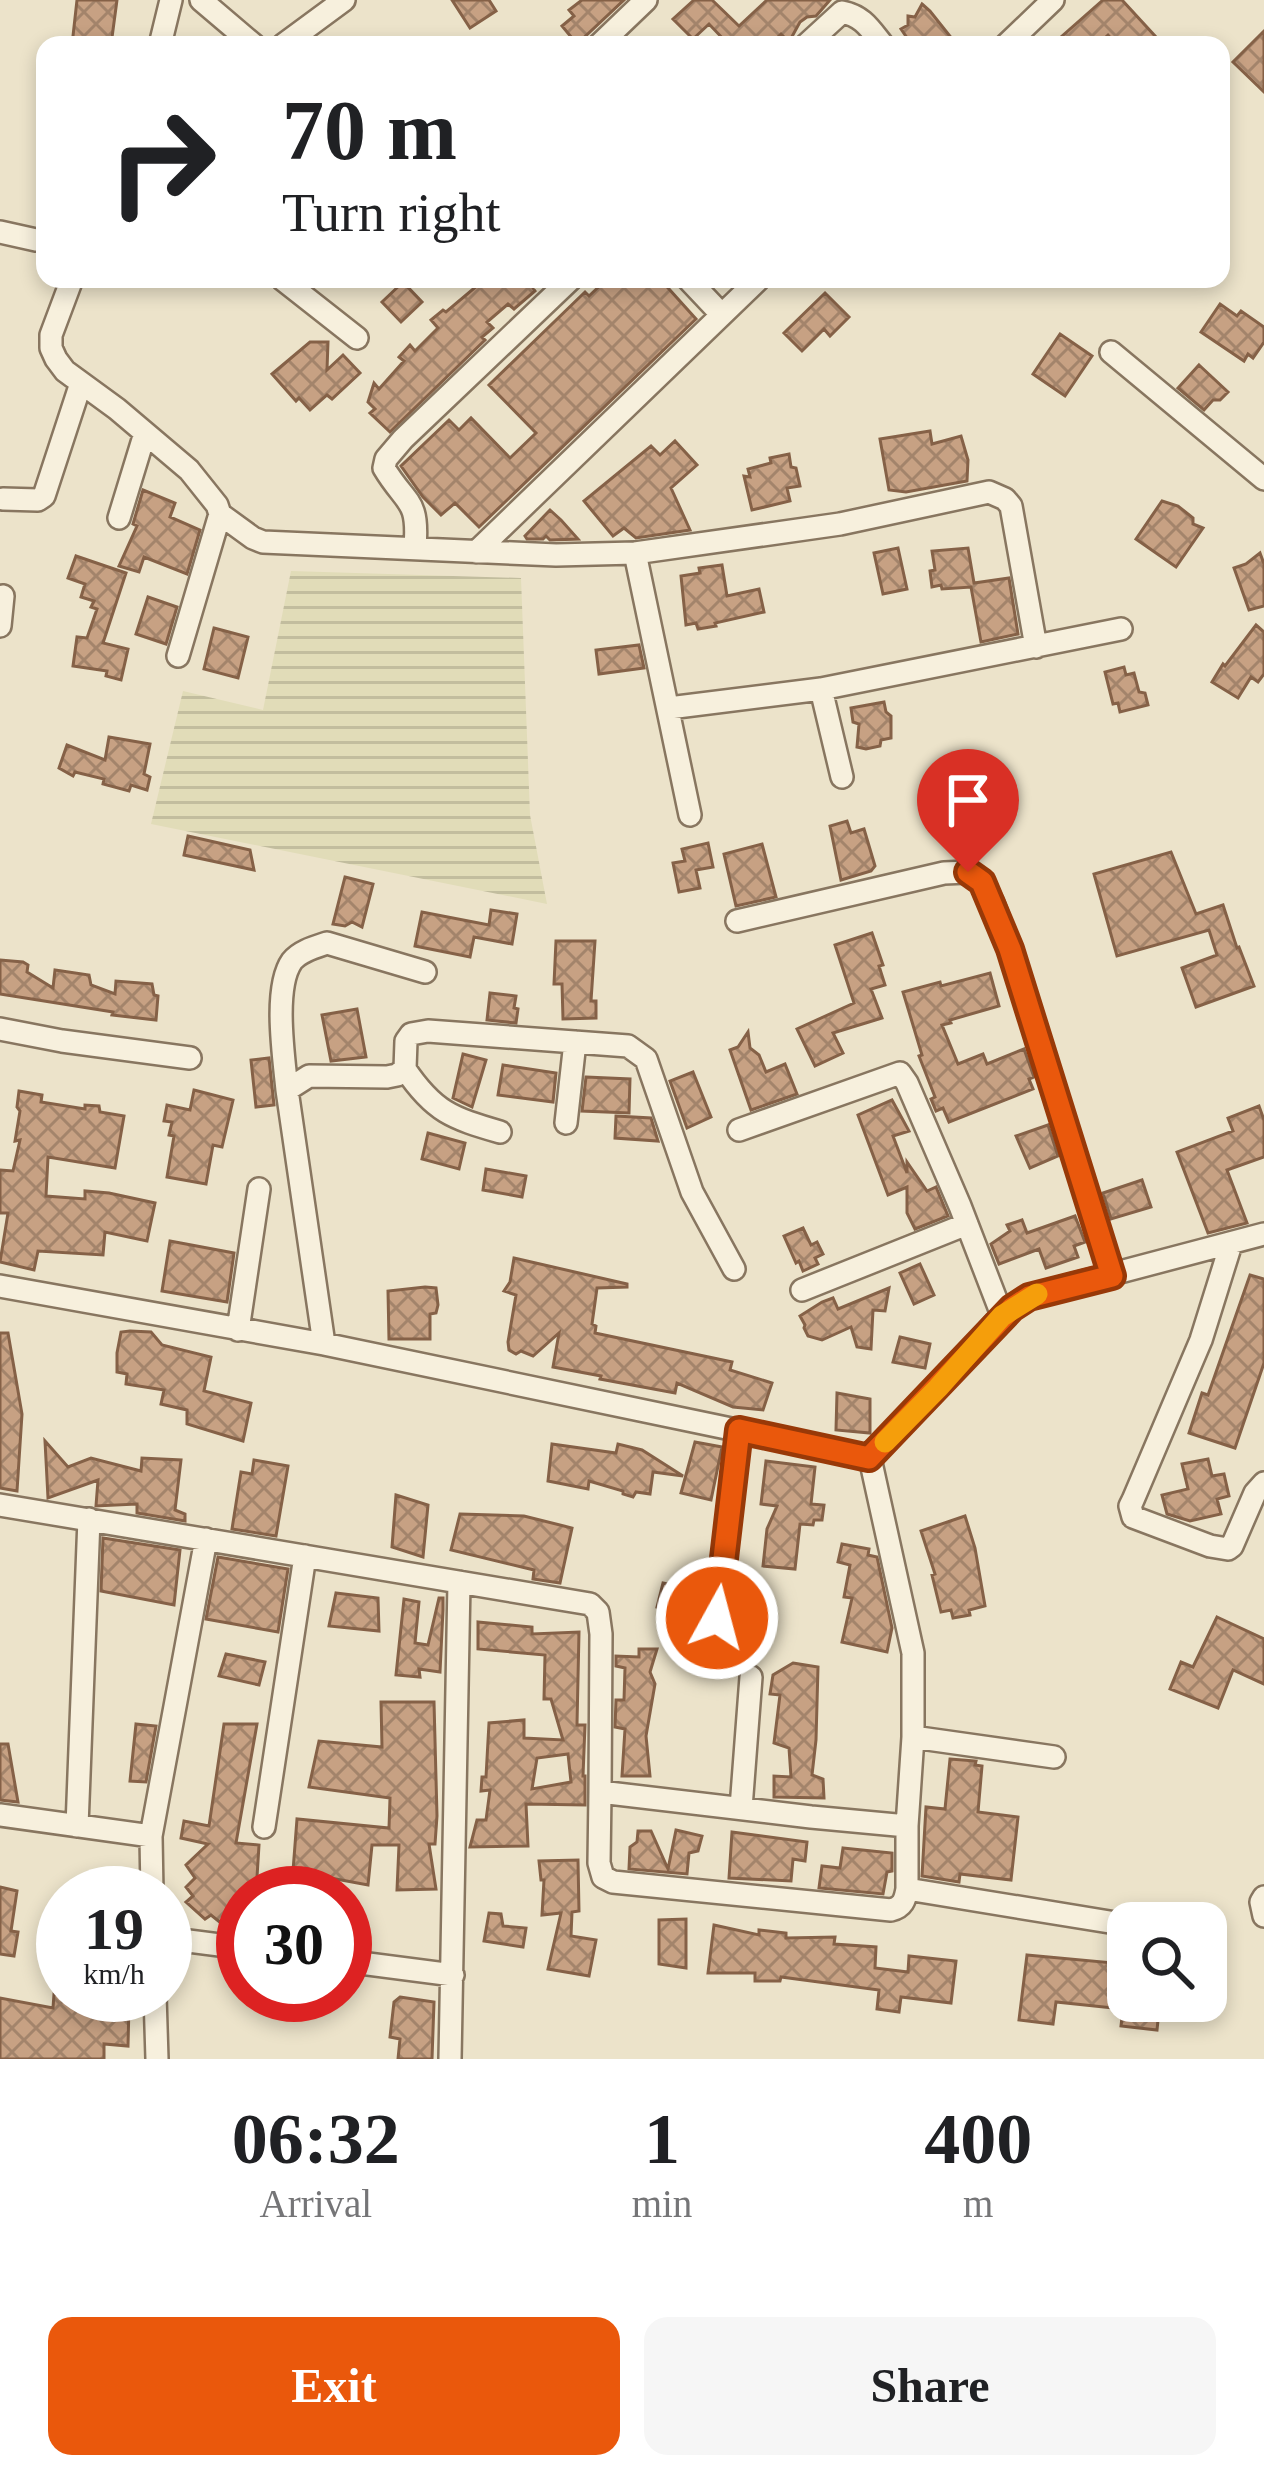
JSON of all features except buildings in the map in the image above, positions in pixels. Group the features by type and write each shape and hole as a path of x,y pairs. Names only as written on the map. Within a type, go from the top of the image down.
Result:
{"street":[{"path":"162,36 171,0"},
{"path":"201,0 243,36"},
{"path":"295,36 344,0"},
{"path":"608,36 646,0"},
{"path":"1015,36 1053,0"},
{"path":"816,36 842,12 864,21 876,36"},
{"path":"0,232 35,240"},
{"path":"68,288 51,335 51,347 64,370 189,470 220,514 263,542 556,556 634,553 840,524 988,492 1011,506 1036,647"},
{"path":"293,288 357,338"},
{"path":"415,547 414,507 389,477 386,459 562,288"},
{"path":"697,288 722,314"},
{"path":"476,552 749,288"},
{"path":"1111,352 1264,479"},
{"path":"4,499 44,496 81,382"},
{"path":"118,518 145,433"},
{"path":"178,656 220,514"},
{"path":"634,553 690,815"},
{"path":"0,626 3,596"},
{"path":"669,708 820,689 1120,629"},
{"path":"820,689 842,777"},
{"path":"737,921 944,873 968,872 982,882 1010,949 1112,1276"},
{"path":"324,1344 287,1090 280,1020 286,974 294,958 327,943 425,973"},
{"path":"0,1029 190,1058"},
{"path":"500,1132 455,1119 430,1101 405,1069 406,1041 416,1032 628,1046 646,1059 692,1192 734,1269"},
{"path":"566,1123 575,1042"},
{"path":"287,1090 309,1076 387,1077 405,1069"},
{"path":"739,1130 900,1073 1002,1316"},
{"path":"238,1330 259,1189"},
{"path":"802,1290 967,1224"},
{"path":"869,1458 1002,1316 1029,1297 1264,1234"},
{"path":"1231,1244 1201,1340 1130,1511 1133,1517 1228,1549 1264,1483"},
{"path":"0,1286 324,1344 869,1458"},
{"path":"717,1618 739,1430"},
{"path":"0,1505 590,1604 598,1612 601,1634 599,1863 603,1877 613,1882 891,1910 905,1901 907,1889 913,1653 869,1458"},
{"path":"77,1826 89,1519"},
{"path":"152,1866 151,1836 206,1539"},
{"path":"264,1827 305,1556"},
{"path":"450,2059 460,1582"},
{"path":"741,1808 751,1677"},
{"path":"914,1737 1054,1757"},
{"path":"599,1792 907,1826"},
{"path":"0,1815 151,1836"},
{"path":"907,1889 1107,1922"},
{"path":"1264,1897 1264,1916"},
{"path":"372,1965 453,1976"},
{"path":"156,2022 157,2059"}],"shaded area":[{"path":"291,571 521,578 530,815 547,904 151,824 183,691 263,710"}],"slow traffic":[{"path":"885,1442 1002,1316 1037,1294"}],"route":[{"path":"717,1618 739,1430 869,1458 1012,1308 1056,1288 1112,1276 1010,949 982,882 968,872"}]}
